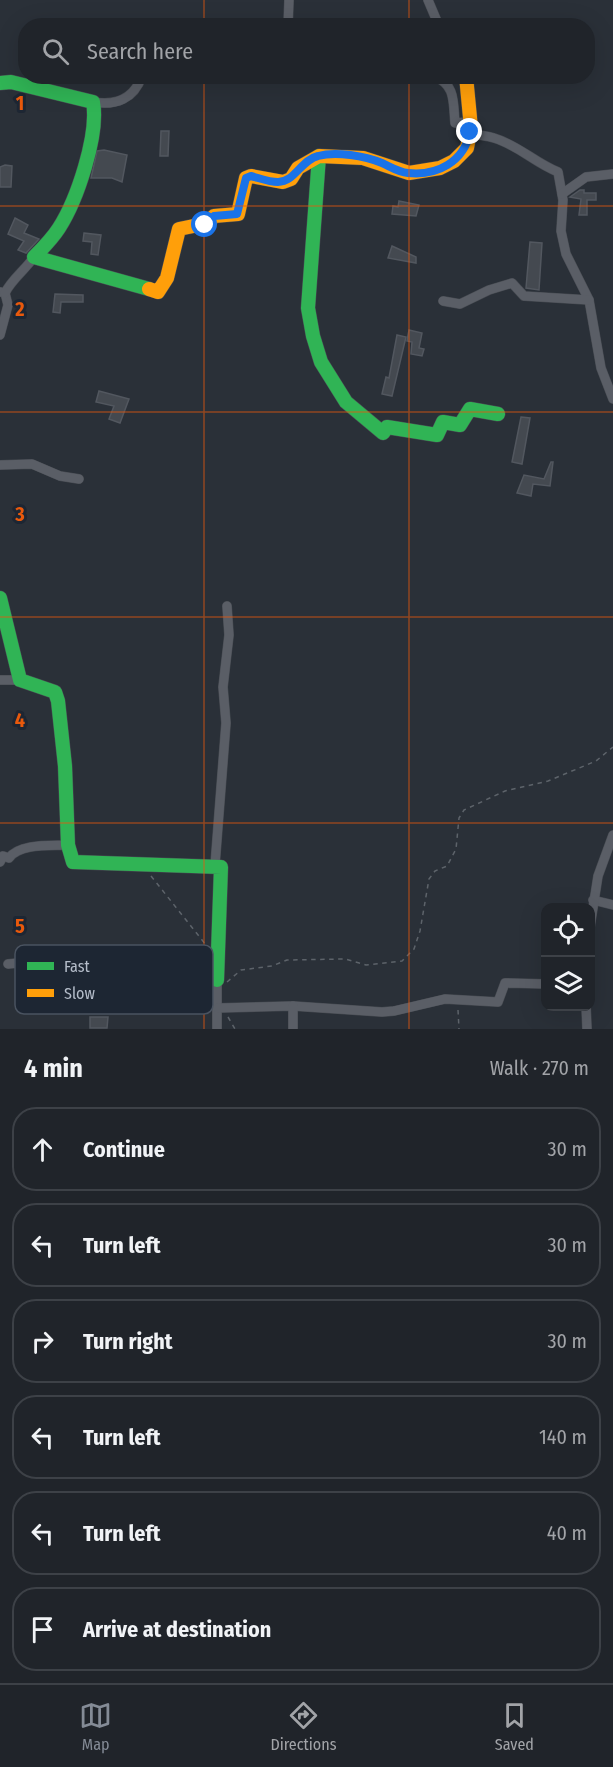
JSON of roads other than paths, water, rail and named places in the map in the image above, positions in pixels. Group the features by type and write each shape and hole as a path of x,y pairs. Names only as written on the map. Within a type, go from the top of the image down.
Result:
{"street":[{"path":"288,18 289,0"},
{"path":"428,0 436,18"},
{"path":"0,83 45,88 109,105 128,98 139,84"},
{"path":"448,84 452,90 455,123 467,122 470,132 480,137 493,137 527,153 537,164 558,172 562,194 561,231 566,254 589,300 601,368 613,399"},
{"path":"34,257 158,292 167,278 179,229 188,224 205,225 214,216 237,214 246,178 251,176 283,182 291,178 298,168 319,156 363,158 410,173 440,168 454,162 467,148 470,132 467,84"},
{"path":"0,335 8,305 2,293 51,240 65,217 92,138 97,110 93,102"},
{"path":"319,156 308,308 321,362 331,382 346,402 383,433 387,427 436,435 443,422 460,426 470,409 498,414"},
{"path":"562,194 586,177 613,174"},
{"path":"443,301 460,304 489,290 512,284 524,296 589,300"},
{"path":"0,465 32,464 60,476 79,479"},
{"path":"0,598 20,680"},
{"path":"215,865 226,723 223,687 229,635 227,606"},
{"path":"0,680 20,680 55,692 65,766 68,845 73,862 102,865 215,865 221,867 217,1029"},
{"path":"593,903 598,876 613,835"},
{"path":"0,862 3,856 9,858 18,851 68,845"},
{"path":"593,900 613,904"},
{"path":"8,964 15,963"},
{"path":"213,980 217,980"},
{"path":"218,1008 294,1006 394,1011 445,999 498,1002 505,983 541,984"},
{"path":"293,1029 294,1006"},
{"path":"586,1011 587,1029"}]}
